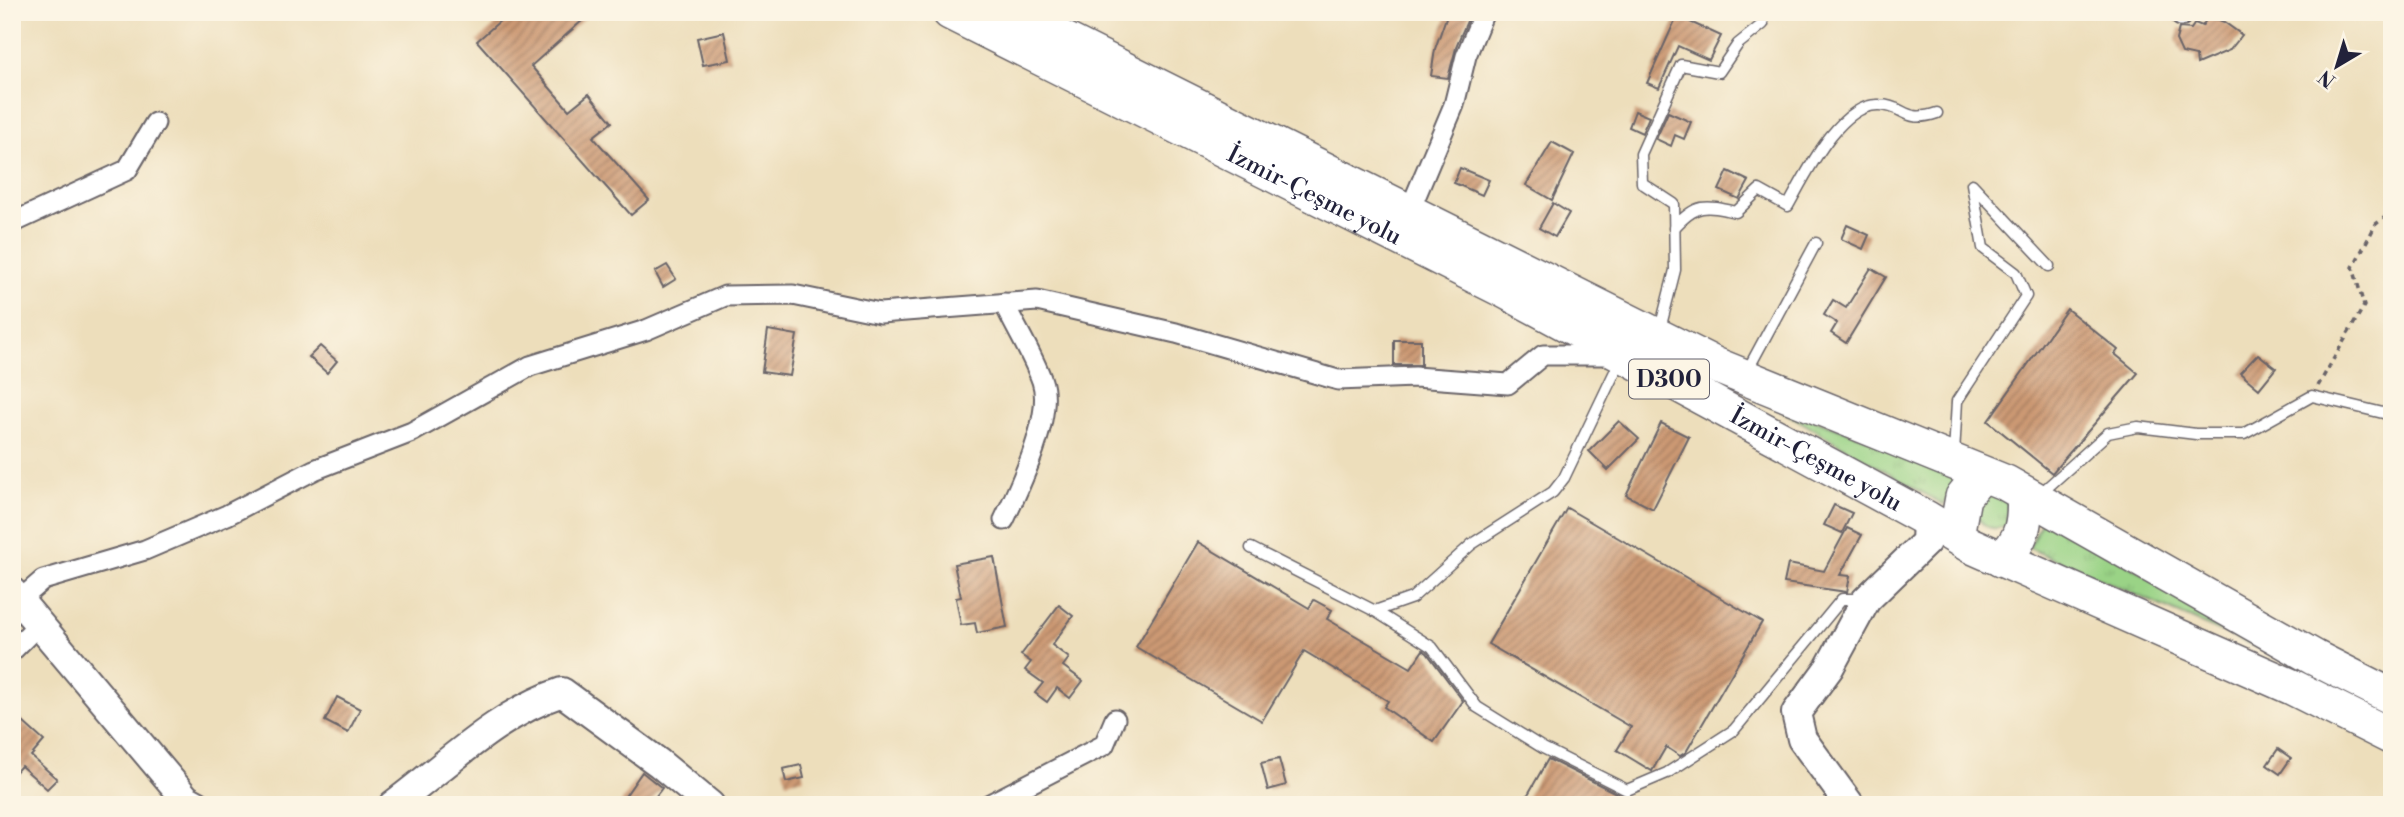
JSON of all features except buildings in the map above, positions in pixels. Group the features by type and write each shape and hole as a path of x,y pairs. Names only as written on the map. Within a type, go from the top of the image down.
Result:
{"highway":[{"name":"İzmir-Çeşme yolu","path":"950,12 1506,291 2001,559 2292,687 2392,737"},
{"name":"İzmir-Çeşme yolu","path":"1009,12 1658,336 1745,377 1968,468 2030,497 2315,658 2392,697"},
{"path":"1941,527 1963,496 1968,468"},
{"path":"2001,559 2017,542 2023,530 2030,497"}],"street":[{"path":"1409,212 1454,105 1466,56 1484,12"},
{"path":"12,223 127,170 155,123"},
{"path":"197,805 186,799 16,596 43,580 145,550 227,515 314,470 412,432 530,366 646,330 725,296 793,295 880,313 1037,301 1177,333 1338,380 1415,377 1507,384 1543,355 1624,355"},
{"path":"1004,303 1043,383 1041,419 1028,470 1004,520"},
{"path":"1850,805 1802,740 1796,713 1829,668 1866,600 1941,527"},
{"path":"12,651 38,625"},
{"path":"393,805 491,729 533,702 562,692 659,763 710,805"},
{"path":"988,805 1104,745 1115,719"}],"lane":[{"path":"1658,336 1675,270 1674,204 1642,183 1641,154 1681,65 1719,72 1738,44 1763,24"},
{"path":"1674,228 1687,213 1707,205 1736,212 1759,190 1788,206 1816,159 1847,116 1879,104 1919,119 1937,113"},
{"path":"1968,468 1957,401 2026,296 2016,273 1983,248 1972,184 2049,266"},
{"path":"1745,377 1816,243"},
{"path":"1376,611 1412,598 1472,544 1553,492 1564,478 1624,355"},
{"path":"2030,497 2108,433 2138,427 2196,434 2244,434 2312,396 2383,413 2392,411"},
{"path":"1251,548 1376,611 1432,647 1477,707 1543,748 1628,790 1667,773 1734,730 1842,598 1866,600"}],"path":[{"path":"2312,396 2364,306 2353,267 2376,224 2392,212"}],"green space":[{"path":"1772,405 1964,472 1944,505"},
{"path":"2007,493 2007,525 1993,528 1981,522 1976,514 1982,495"},
{"path":"2045,514 2285,660 2029,548"}]}
